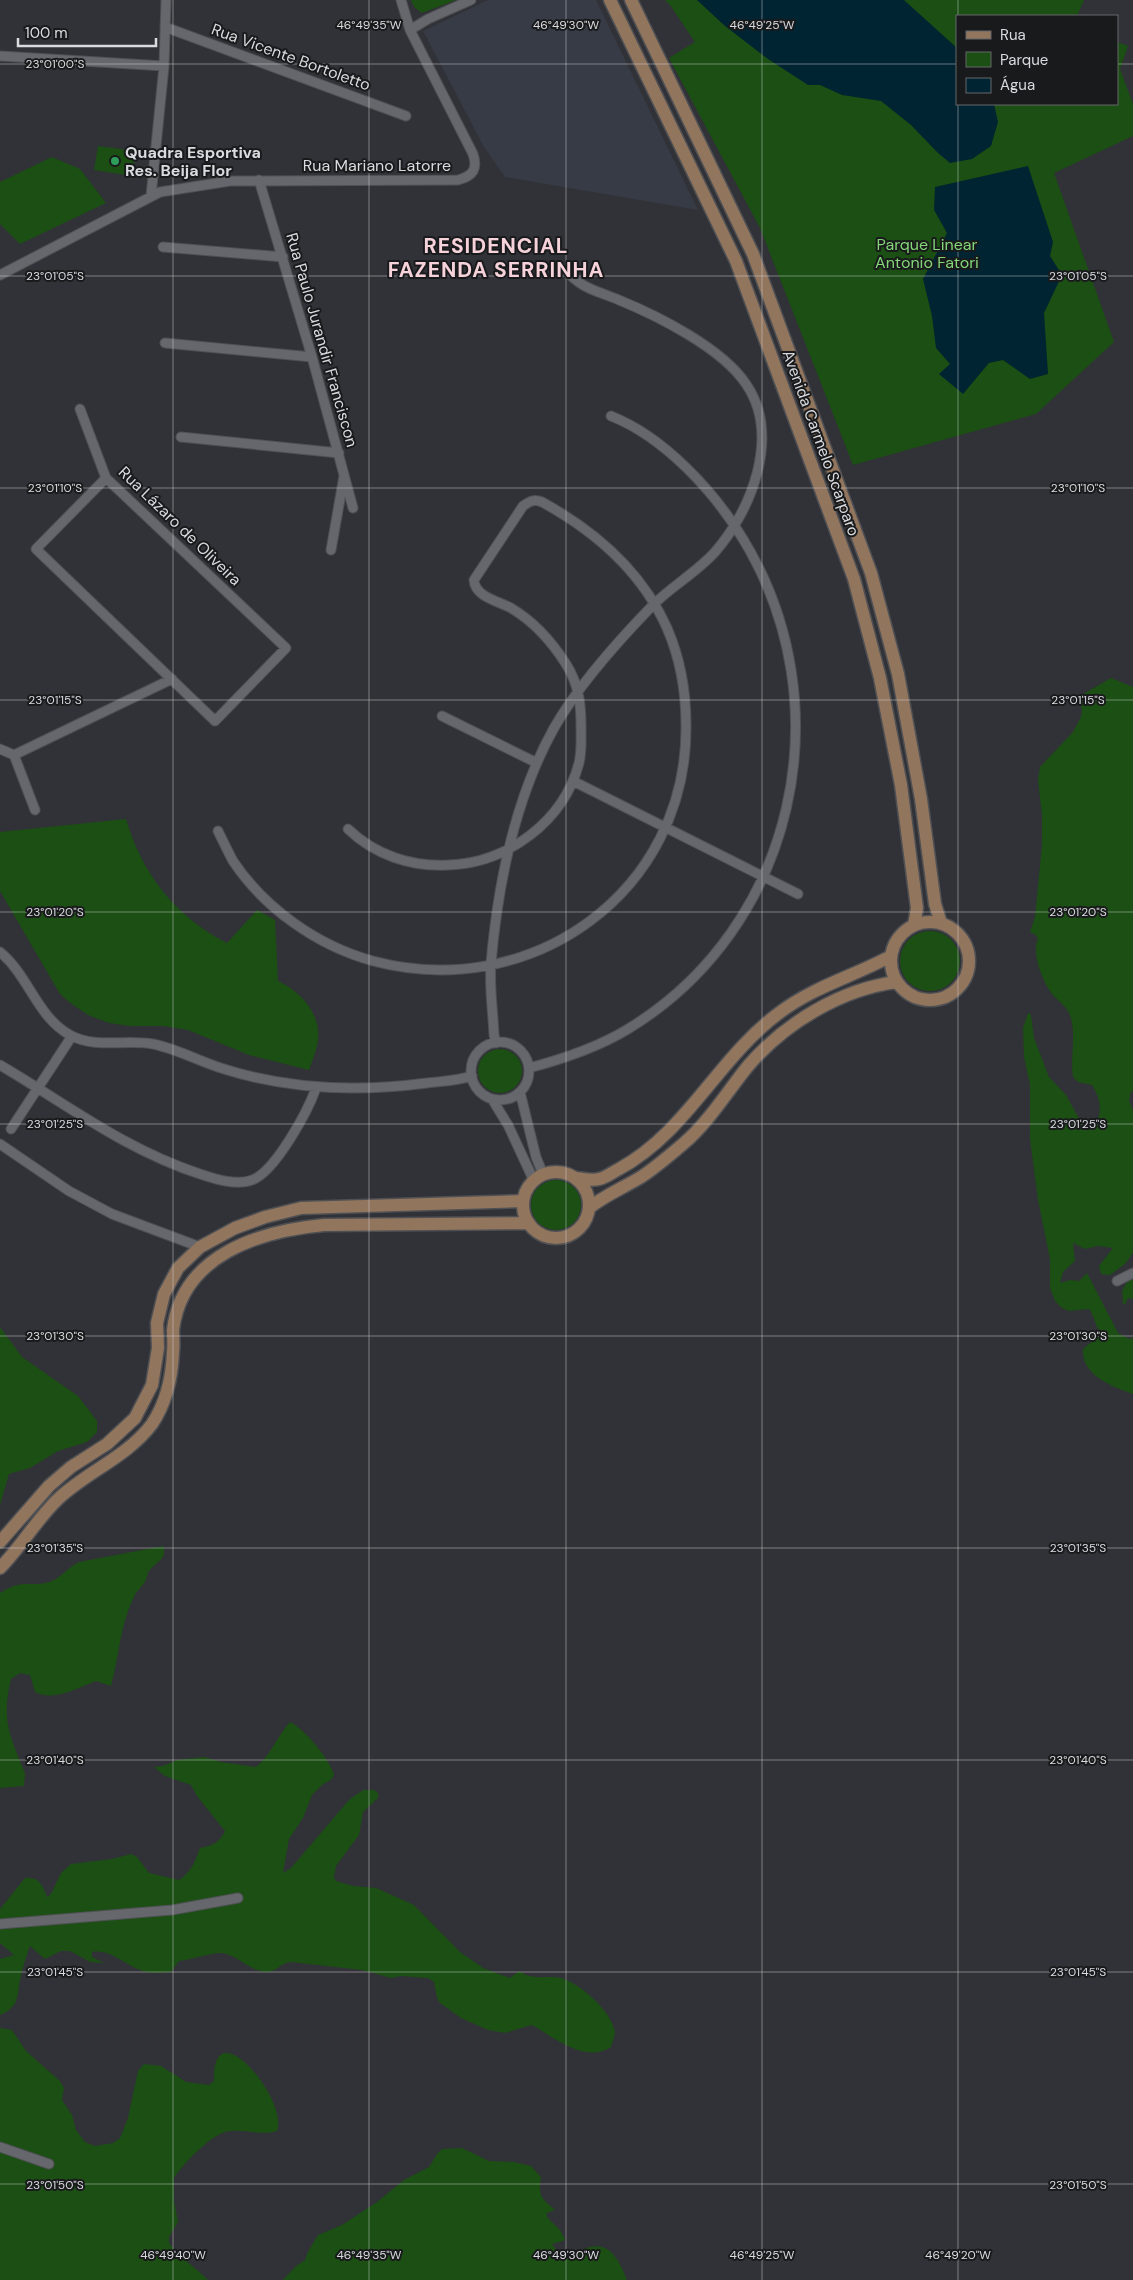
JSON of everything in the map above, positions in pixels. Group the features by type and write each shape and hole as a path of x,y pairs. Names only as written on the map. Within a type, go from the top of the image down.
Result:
{"main road":[{"name":"Avenida Carmelo Scarparo","path":"610,0 736,261 854,579 880,678 901,785 917,908 914,924"},
{"name":"Avenida Carmelo Scarparo","path":"631,0 753,254 872,573 898,674 922,799 935,904 941,923"},
{"path":"928,921 941,923 954,929 963,939 968,952 969,965 961,984 946,997 932,1000 918,998 906,992 897,982 891,970 890,956 894,943 903,932 914,924 928,921"},
{"path":"576,1178 584,1187 588,1197 589,1208 586,1219 579,1228 569,1235 558,1238 547,1236 537,1231 529,1223 524,1212 523,1201 527,1190 538,1178 560,1172 576,1178 598,1180 631,1162 672,1130 736,1053 779,1013 826,985 870,967 890,956"},
{"path":"589,1208 601,1198 641,1177 684,1143 750,1065 790,1027 834,1001 875,985 897,982"},
{"path":"0,1542 49,1486 71,1467 107,1444 135,1418 152,1385 158,1348 157,1322 164,1294 178,1268 200,1247 250,1223 301,1208 523,1201"},
{"path":"0,1568 12,1557 34,1524 58,1499 83,1477 123,1453 152,1424 161,1409 172,1372 173,1333 179,1302 186,1288 197,1275 231,1250 252,1239 272,1232 294,1227 324,1224 529,1223"}],"street":[{"path":"152,196 164,66 166,0"},
{"path":"401,0 410,30 428,19 471,0"},
{"name":"Rua Vicente Bortoletto","path":"165,27 406,116"},
{"name":"Rua Mariano Latorre","path":"0,275 160,192 192,185 230,180 458,180 468,177 474,172 476,164 410,30"},
{"path":"0,56 164,66"},
{"name":"Rua Paulo Jurandir Franciscon","path":"260,180 312,357 353,508"},
{"path":"163,247 283,257"},
{"path":"496,1043 491,965 498,908 520,807 537,763 578,688 654,604 714,553 735,526 752,491 759,466 760,424 748,385 738,372 692,337 659,318 580,285 566,270"},
{"path":"165,344 312,357"},
{"name":"Rua Lázaro de Oliveira","path":"80,409 106,478 286,648 215,721 172,679"},
{"path":"529,1068 554,1062 598,1045 628,1029 663,1005 688,983 721,946 753,898 783,823 792,788 797,712 792,670 783,629 770,592 754,556 735,526 704,487 685,467 638,430 611,416"},
{"path":"181,437 339,453"},
{"path":"330,550 344,474"},
{"path":"0,750 14,755 172,679 36,549 106,478"},
{"path":"218,831 233,861 253,886 276,909 302,929 330,945 361,958 392,966 416,969 457,970 520,958 555,944 588,923 612,904 633,881 651,856 667,828 676,802 683,770 686,741 686,711 683,682 676,652 667,628 654,604 632,573 592,534 542,502 536,500 528,502 523,506 476,574 474,580 474,586 479,591 510,608 530,622 556,649 567,664 578,688 581,710 579,761 573,781 542,825 524,842 509,851 469,863 450,865 413,863 377,851 361,842 348,829"},
{"path":"442,716 537,763"},
{"path":"14,755 36,810"},
{"path":"573,781 798,894"},
{"path":"0,952 21,976 31,994 47,1015 60,1028 72,1036 94,1042 150,1044 168,1048 232,1072 316,1088 348,1089 405,1086 472,1076"},
{"path":"11,1129 72,1036"},
{"path":"496,1043 515,1047 524,1056 529,1068 527,1081 520,1092 504,1100 492,1098 477,1088 472,1076 472,1064 478,1052 496,1043"},
{"path":"0,1065 118,1139 179,1167 213,1178 244,1182 254,1180 263,1174 276,1158 296,1129 311,1102 316,1088"},
{"path":"520,1092 536,1157 538,1178"},
{"path":"492,1098 538,1178"},
{"path":"0,1144 69,1191 112,1214 200,1247"},
{"path":"1117,1281 1133,1273"},
{"path":"0,1924 172,1910 238,1898"},
{"path":"0,2147 49,2164"}],"shaded area":[{"path":"488,0 596,0 698,210 505,177 484,147 423,31"}],"green space":[{"path":"411,0 456,0 422,13 414,7"},
{"name":"Parque Linear Antonio Fatori","path":"665,0 1084,0 1077,15 956,15 956,105 1118,105 1118,42 1128,46 1120,69 1133,104 1133,136 1054,173 1114,342 1036,414 853,465 760,228 669,58 695,42"},
{"name":"Quadra Esportiva Res. Beija Flor","path":"98,146 136,151 132,176 94,170"},
{"path":"52,157 80,169 106,203 20,244 0,224 0,182"},
{"path":"1111,678 1133,687 1133,1091 1129,1100 1133,1111 1133,1253 1125,1264 1110,1275 1101,1274 1099,1266 1113,1248 1098,1246 1085,1249 1073,1243 1075,1261 1063,1272 1060,1283 1070,1280 1079,1281 1087,1273 1118,1333 1129,1339 1133,1338 1133,1394 1107,1384 1092,1373 1084,1358 1083,1349 1101,1334 1093,1315 1089,1309 1069,1311 1062,1308 1055,1301 1050,1288 1050,1259 1038,1200 1030,1139 1030,1085 1024,1057 1023,1028 1028,1013 1031,1015 1034,1038 1049,1077 1066,1095 1081,1122 1089,1128 1094,1127 1100,1111 1099,1100 1092,1085 1078,1082 1073,1077 1071,1018 1068,1011 1052,994 1045,982 1037,959 1036,945 1038,939 1036,935 1030,932 1035,917 1042,845 1042,815 1038,780 1040,767 1073,732 1081,717 1082,709 1078,697"},
{"path":"126,819 141,858 163,892 177,907 209,932 227,943 257,910 275,920 278,981 301,997 316,1021 318,1040 316,1052 309,1070 249,1055 188,1030 163,1026 130,1026 109,1023 88,1015 60,994 0,891 0,832"},
{"path":"924,931 936,931 952,939 958,949 960,961 958,973 952,983 936,991 924,991 908,983 900,967 900,955 908,939"},
{"path":"504,1049 516,1055 521,1062 521,1080 516,1087 509,1092 496,1093 488,1090 481,1083 478,1067 481,1059 488,1052"},
{"path":"551,1180 561,1180 574,1187 581,1200 581,1210 574,1223 561,1230 551,1230 542,1226 535,1219 531,1210 531,1200 535,1191 542,1184"},
{"path":"1133,1272 1133,1299 1128,1298 1125,1304 1123,1304 1122,1291"},
{"path":"0,1327 22,1357 78,1396 97,1421 97,1432 87,1442 58,1451 30,1468 9,1474 0,1505"},
{"path":"163,1546 163,1557 149,1571 145,1582 136,1593 129,1608 111,1686 96,1681 66,1693 42,1695 35,1692 30,1675 20,1673 11,1679 8,1693 7,1717 11,1738 25,1773 24,1786 0,1788 0,1593 15,1586 49,1582 79,1562"},
{"path":"290,1722 303,1731 316,1745 334,1774 332,1779 322,1785 312,1795 303,1818 289,1839 283,1873 291,1868 349,1800 363,1790 374,1790 378,1793 378,1798 363,1812 359,1835 336,1866 334,1877 336,1881 353,1886 376,1888 414,1905 460,1952 483,1968 510,1978 519,1971 534,1977 555,1977 569,1981 594,1999 608,2016 615,2032 611,2047 591,2053 581,2051 560,2042 532,2025 505,2033 488,2030 461,2018 440,2003 437,1998 434,1982 428,1978 401,1976 391,1978 362,1970 291,1962 267,1972 255,1969 233,1956 221,1953 179,1961 171,1972 155,1973 140,1970 111,1955 99,1952 92,1952 92,1957 104,1963 90,1962 70,1951 61,1951 45,1959 30,1946 16,2001 11,2009 0,2015 0,1959 14,1955 0,1943 0,1909 25,1878 37,1880 47,1897 51,1894 61,1873 71,1864 112,1859 131,1854 137,1857 149,1873 179,1880 187,1874 200,1848 215,1843 225,1831 197,1796 191,1785 165,1776 154,1767 163,1766 177,1760 204,1757 221,1762 256,1767 266,1757"},
{"path":"0,2028 12,2030 26,2051 60,2081 64,2088 62,2100 72,2115 76,2130 85,2142 95,2146 113,2143 120,2138 128,2118 138,2071 144,2064 161,2066 186,2082 209,2085 214,2081 217,2061 225,2053 236,2056 262,2082 272,2100 278,2117 277,2131 265,2133 230,2131 223,2133 199,2150 174,2178 174,2200 178,2222 169,2237 169,2243 208,2280 0,2280"},
{"path":"462,2148 489,2161 514,2162 531,2166 541,2177 540,2193 555,2210 547,2213 547,2217 560,2230 565,2239 552,2244 556,2249 552,2254 553,2257 564,2260 586,2248 603,2247 616,2258 627,2280 283,2280 296,2266 305,2260 318,2235 342,2225 377,2202 404,2180 429,2167 442,2149"}],"water":[{"path":"697,0 904,0 956,47 956,105 994,105 998,122 991,146 972,159 950,163 911,125 881,101 842,95 820,85 808,85 768,59 725,26"},
{"path":"1028,166 1053,242 1050,256 1062,275 1044,313 1048,374 1030,379 1003,360 989,363 963,394 939,374 950,364 936,348 932,316 923,279 947,233 934,210 935,187"}],"place":[{"name":"Quadra Esportiva Res. Beija Flor","path":"115,161"}],"district":[{"name":"RESIDENCIAL FAZENDA SERRINHA","path":"496,258"}]}
